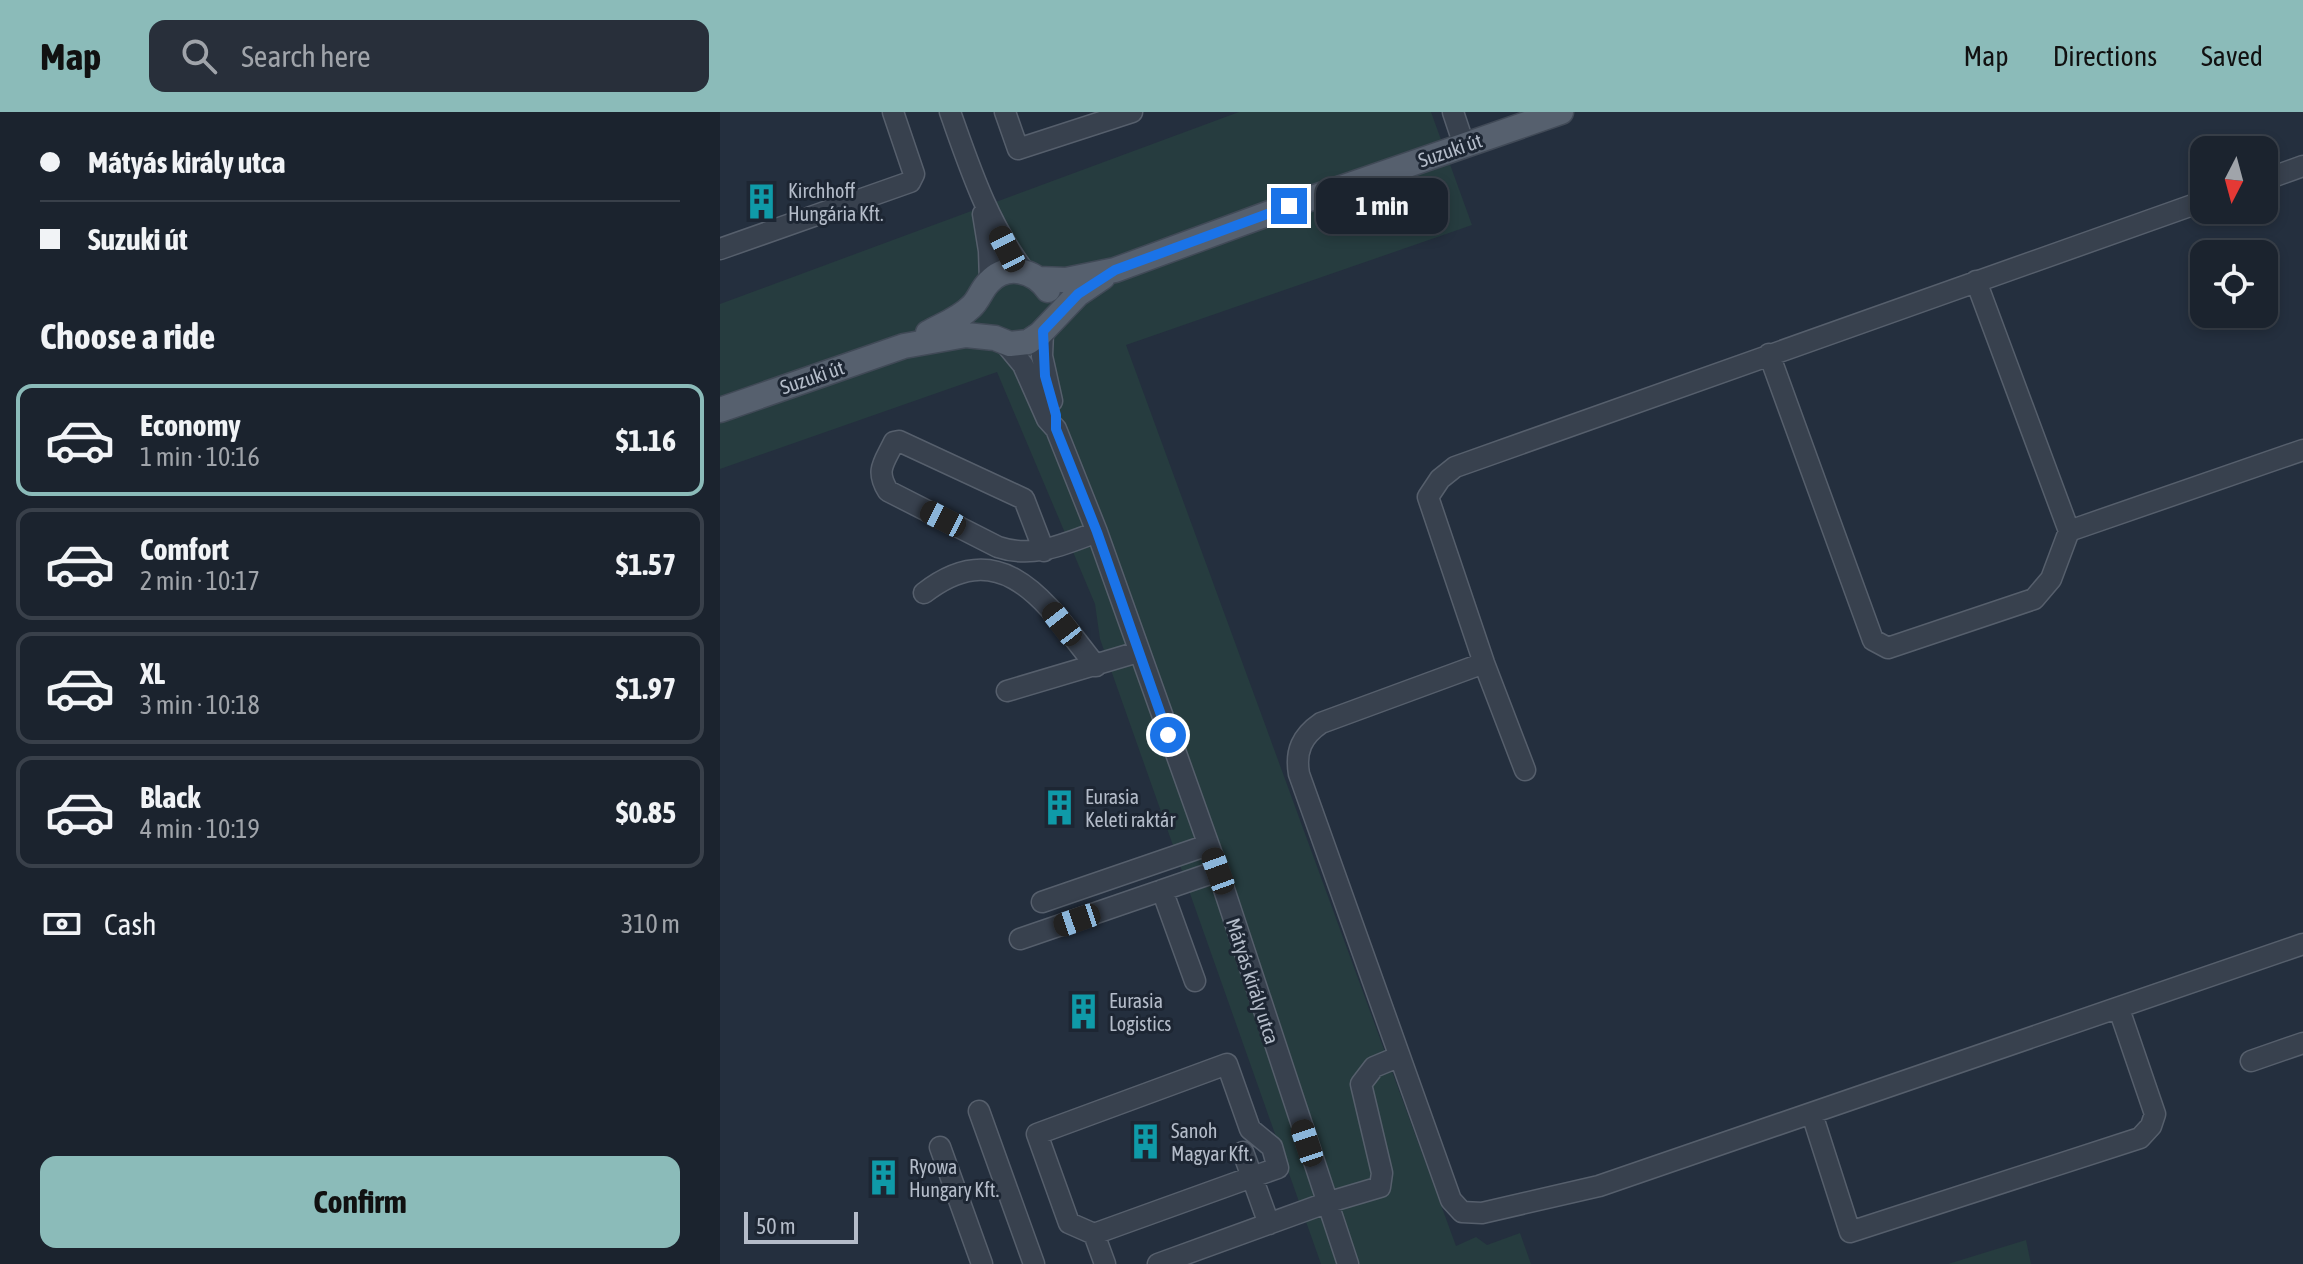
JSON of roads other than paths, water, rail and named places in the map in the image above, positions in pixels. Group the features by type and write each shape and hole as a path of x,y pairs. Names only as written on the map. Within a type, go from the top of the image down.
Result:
{"main road":[{"name":"Suzuki út","path":"1115,270 1561,112"},
{"path":"904,346 956,319 985,289 1007,272 1066,280 1115,270"},
{"path":"904,346 956,335 1028,342 1078,294 1115,270"},
{"path":"1032,275 1051,298 1052,310 1046,327"},
{"path":"985,289 980,319 1000,340"},
{"name":"Suzuki út","path":"720,410 904,346"}],"street":[{"path":"720,249 910,182 914,174 893,112"},
{"path":"950,112 979,195 1007,249 1032,275"},
{"path":"1005,112 1018,149 1132,112"},
{"path":"1453,112 1464,145"},
{"path":"2278,175 2303,166"},
{"path":"979,195 989,251 985,289"},
{"path":"1525,770 1484,663 1428,497 1440,479 1455,467 2190,206"},
{"path":"1769,354 1873,640 1888,648 2034,599 2051,579 2069,531 1976,281"},
{"name":"Mátyás király utca","path":"1046,327 1043,366 1056,415 1056,429"},
{"name":"Mátyás király utca","path":"1000,340 1023,365 1047,419 1056,429 1097,532 1218,871 1348,1264"},
{"path":"1044,551 1024,499 899,441 894,442 880,478 888,491 998,547 1022,552 1044,551 1097,532"},
{"path":"2069,531 2303,450"},
{"path":"924,593 947,577 960,573 986,570 1009,575 1046,603 1096,666"},
{"path":"1007,691 1138,652"},
{"path":"1484,663 1321,723 1305,736 1298,753 1299,774 1398,1057 1451,1200 1462,1212 1472,1214 1599,1186 2303,944"},
{"path":"1042,902 1208,845"},
{"path":"1020,939 1218,871"},
{"path":"1162,890 1195,981"},
{"path":"1812,1114 1850,1232 2140,1138 2151,1126 2155,1114 2119,1009"},
{"path":"2251,1061 2303,1043"},
{"path":"1158,1264 1326,1203 1380,1187 1382,1173 1361,1084 1374,1067 1398,1057"},
{"path":"1227,1064 1250,1129 1272,1147 1278,1168 1252,1177 1094,1234 1069,1223 1037,1134 1227,1064"},
{"path":"979,1111 1034,1264"},
{"path":"940,1147 982,1264"},
{"path":"1243,1152 1269,1224"},
{"path":"1094,1234 1105,1264"}],"place":[{"name":"Kirchhoff Hungária Kft.","path":"762,202"},
{"name":"Eurasia Keleti raktár","path":"1059,808"},
{"name":"Eurasia Logistics","path":"1083,1012"},
{"name":"Sanoh Magyar Kft.","path":"1145,1142"},
{"name":"Ryowa Hungary Kft.","path":"883,1178"}]}
